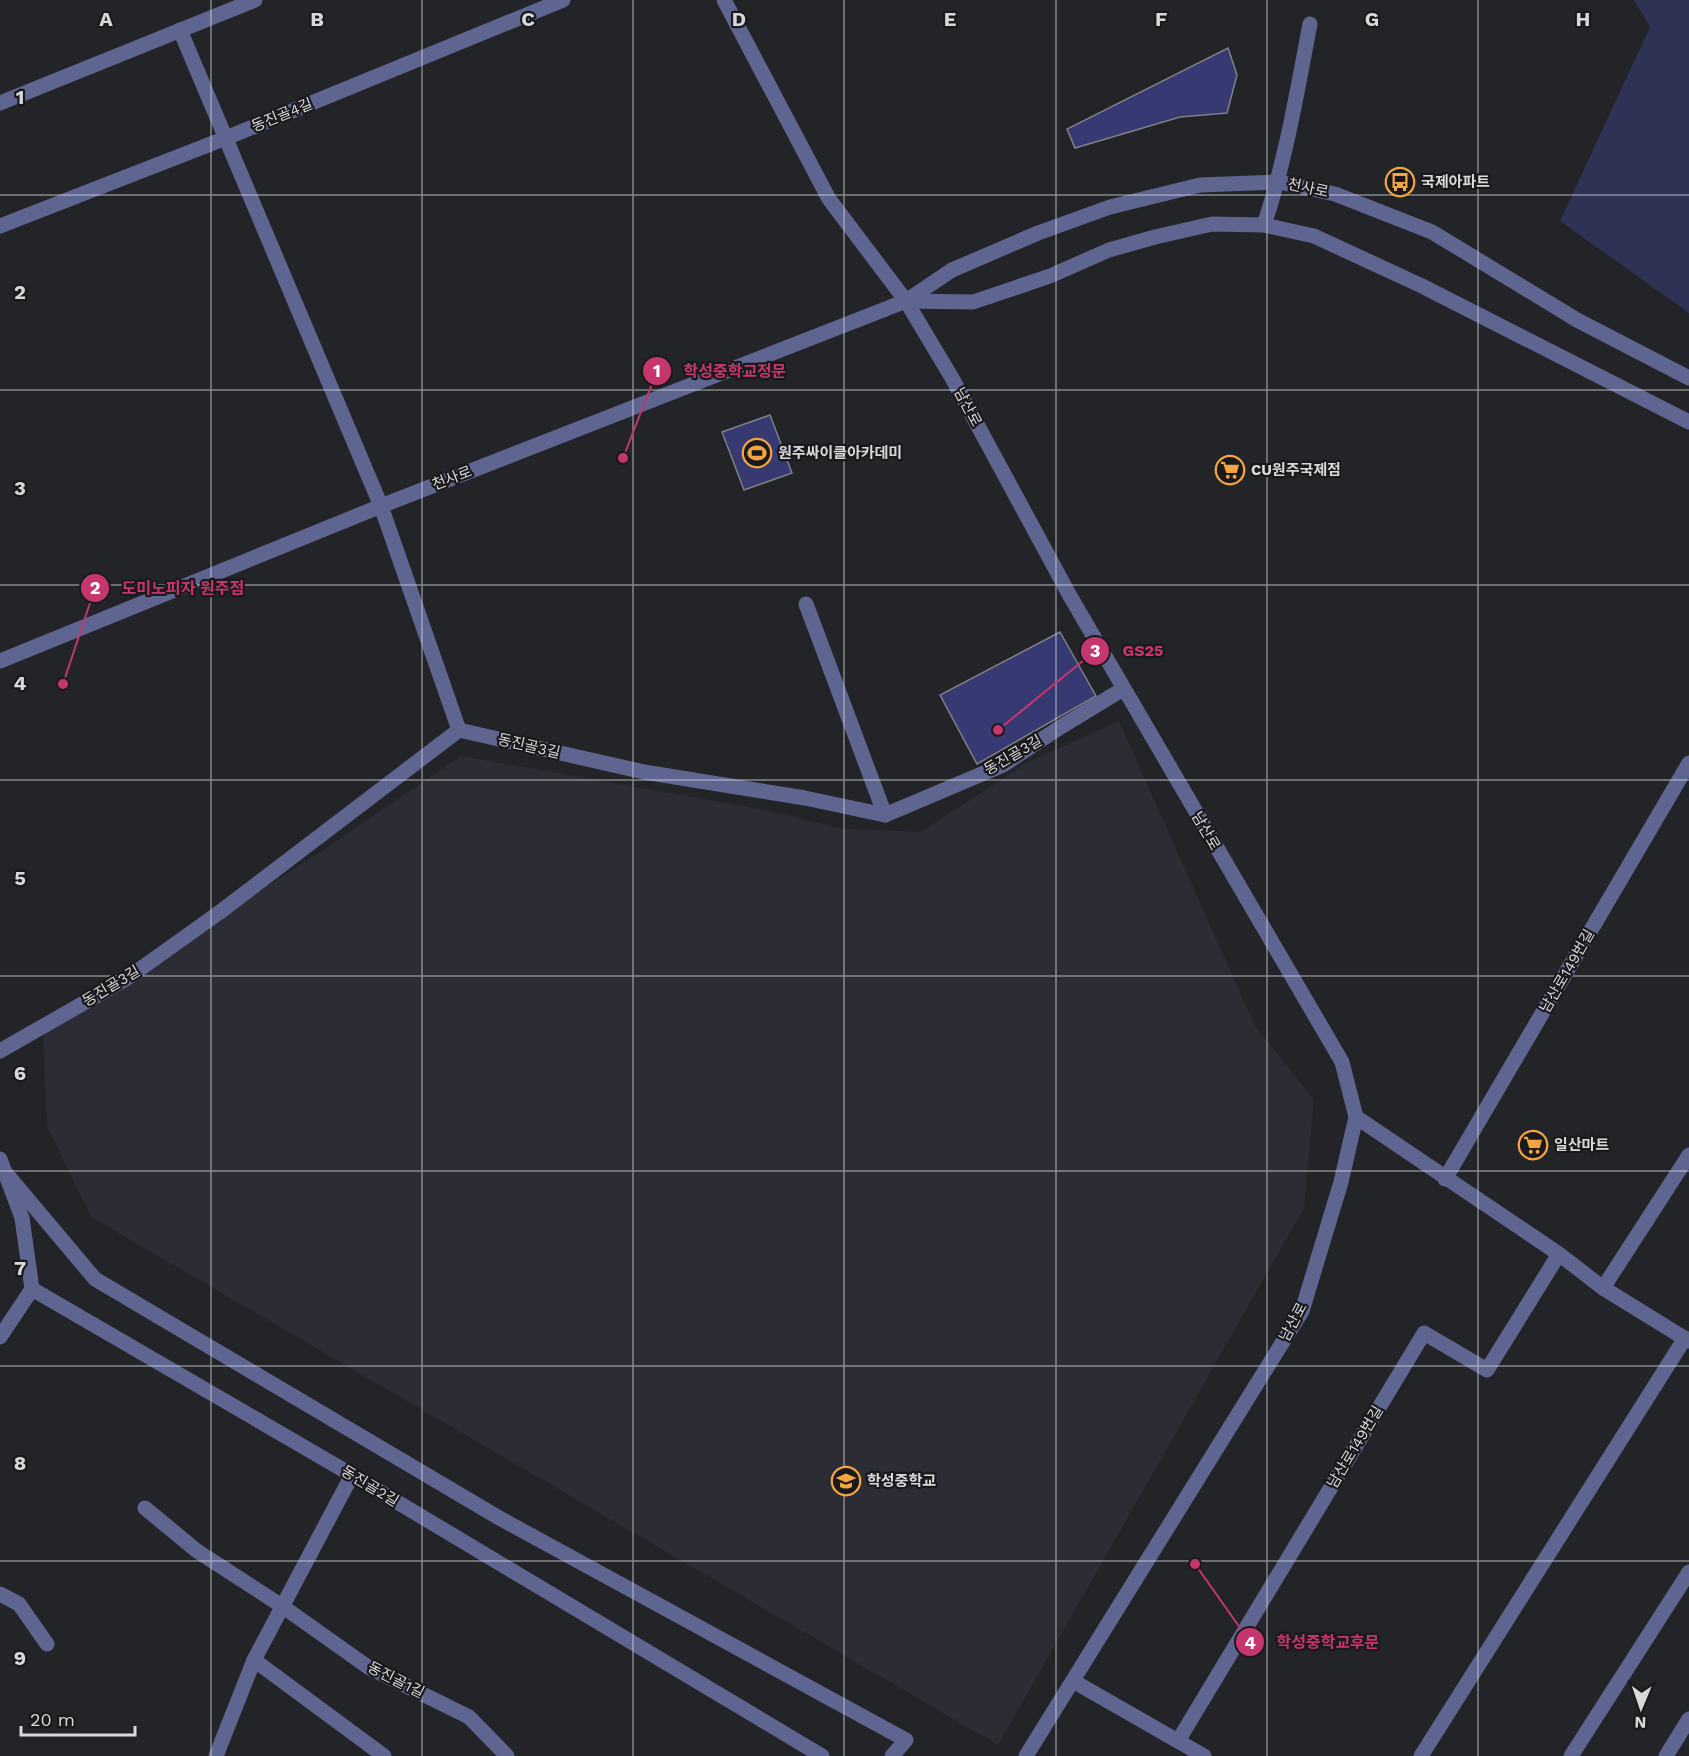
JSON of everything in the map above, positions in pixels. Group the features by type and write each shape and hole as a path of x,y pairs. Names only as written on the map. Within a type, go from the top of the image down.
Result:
{"street":[{"path":"0,103 255,0"},
{"name":"동진골4길","path":"0,226 226,138 563,0"},
{"name":"남산로","path":"724,0 829,199 906,301 952,378 1123,689 1342,1062 1356,1117 1341,1182 1302,1311 1026,1756"},
{"path":"1264,225 1279,182 1310,24"},
{"path":"180,30 381,506 459,730"},
{"name":"천사로","path":"0,661 381,506 906,301 952,270 1038,233 1110,207 1200,185 1279,182 1335,194 1432,232 1578,320 1689,378"},
{"name":"천사로","path":"906,301 973,302 1050,276 1109,250 1155,237 1212,224 1264,225 1314,236 1422,286 1689,422"},
{"path":"806,604 885,814"},
{"name":"동진골3길","path":"0,1051 129,977 220,912 459,730 644,772 805,798 885,814 1003,765 1123,689"},
{"name":"남산로149번길","path":"1445,1179 1689,763"},
{"path":"1356,1117 1559,1254 1603,1288 1687,1339 1421,1756"},
{"path":"1603,1288 1689,1155"},
{"path":"0,1337 32,1289 22,1218 3,1165"},
{"path":"3,1165 95,1279 501,1519 906,1740 892,1756"},
{"name":"남산로149번길","path":"1179,1741 1424,1333 1487,1370 1559,1254"},
{"name":"동진골2길","path":"32,1289 352,1475 822,1756"},
{"path":"216,1756 254,1660 352,1475"},
{"name":"동진골1길","path":"145,1508 197,1551 282,1606 369,1667 469,1717 507,1756"},
{"path":"1570,1756 1689,1572"},
{"path":"0,1594 19,1604 47,1644"},
{"path":"254,1660 384,1756"},
{"path":"1073,1681 1204,1756"},
{"path":"1666,1756 1689,1719"}],"shaded area":[{"path":"1634,0 1689,0 1689,313 1560,221 1650,27"},
{"name":"학성중학교","path":"1119,721 1255,1026 1314,1100 1304,1208 998,1745 91,1217 47,1126 43,1031 326,848 461,756 760,809 839,828 921,832 1028,762"}],"building":[{"path":"1228,48 1237,75 1227,113 1180,117 1075,148 1067,129"},
{"name":"원주싸이클아카데미","path":"770,415 792,473 744,490 722,432"},
{"path":"1060,632 1096,696 977,764 940,695"}],"place":[{"name":"국제아파트","path":"1400,182"},
{"name":"원주싸이클아카데미","path":"757,453"},
{"name":"학성중학교정문","path":"623,458"},
{"name":"CU원주국제점","path":"1230,470"},
{"name":"도미노피자 원주점","path":"63,684"},
{"name":"GS25","path":"998,730"},
{"name":"일산마트","path":"1533,1145"},
{"name":"학성중학교","path":"846,1481"},
{"name":"학성중학교후문","path":"1195,1564"}]}
